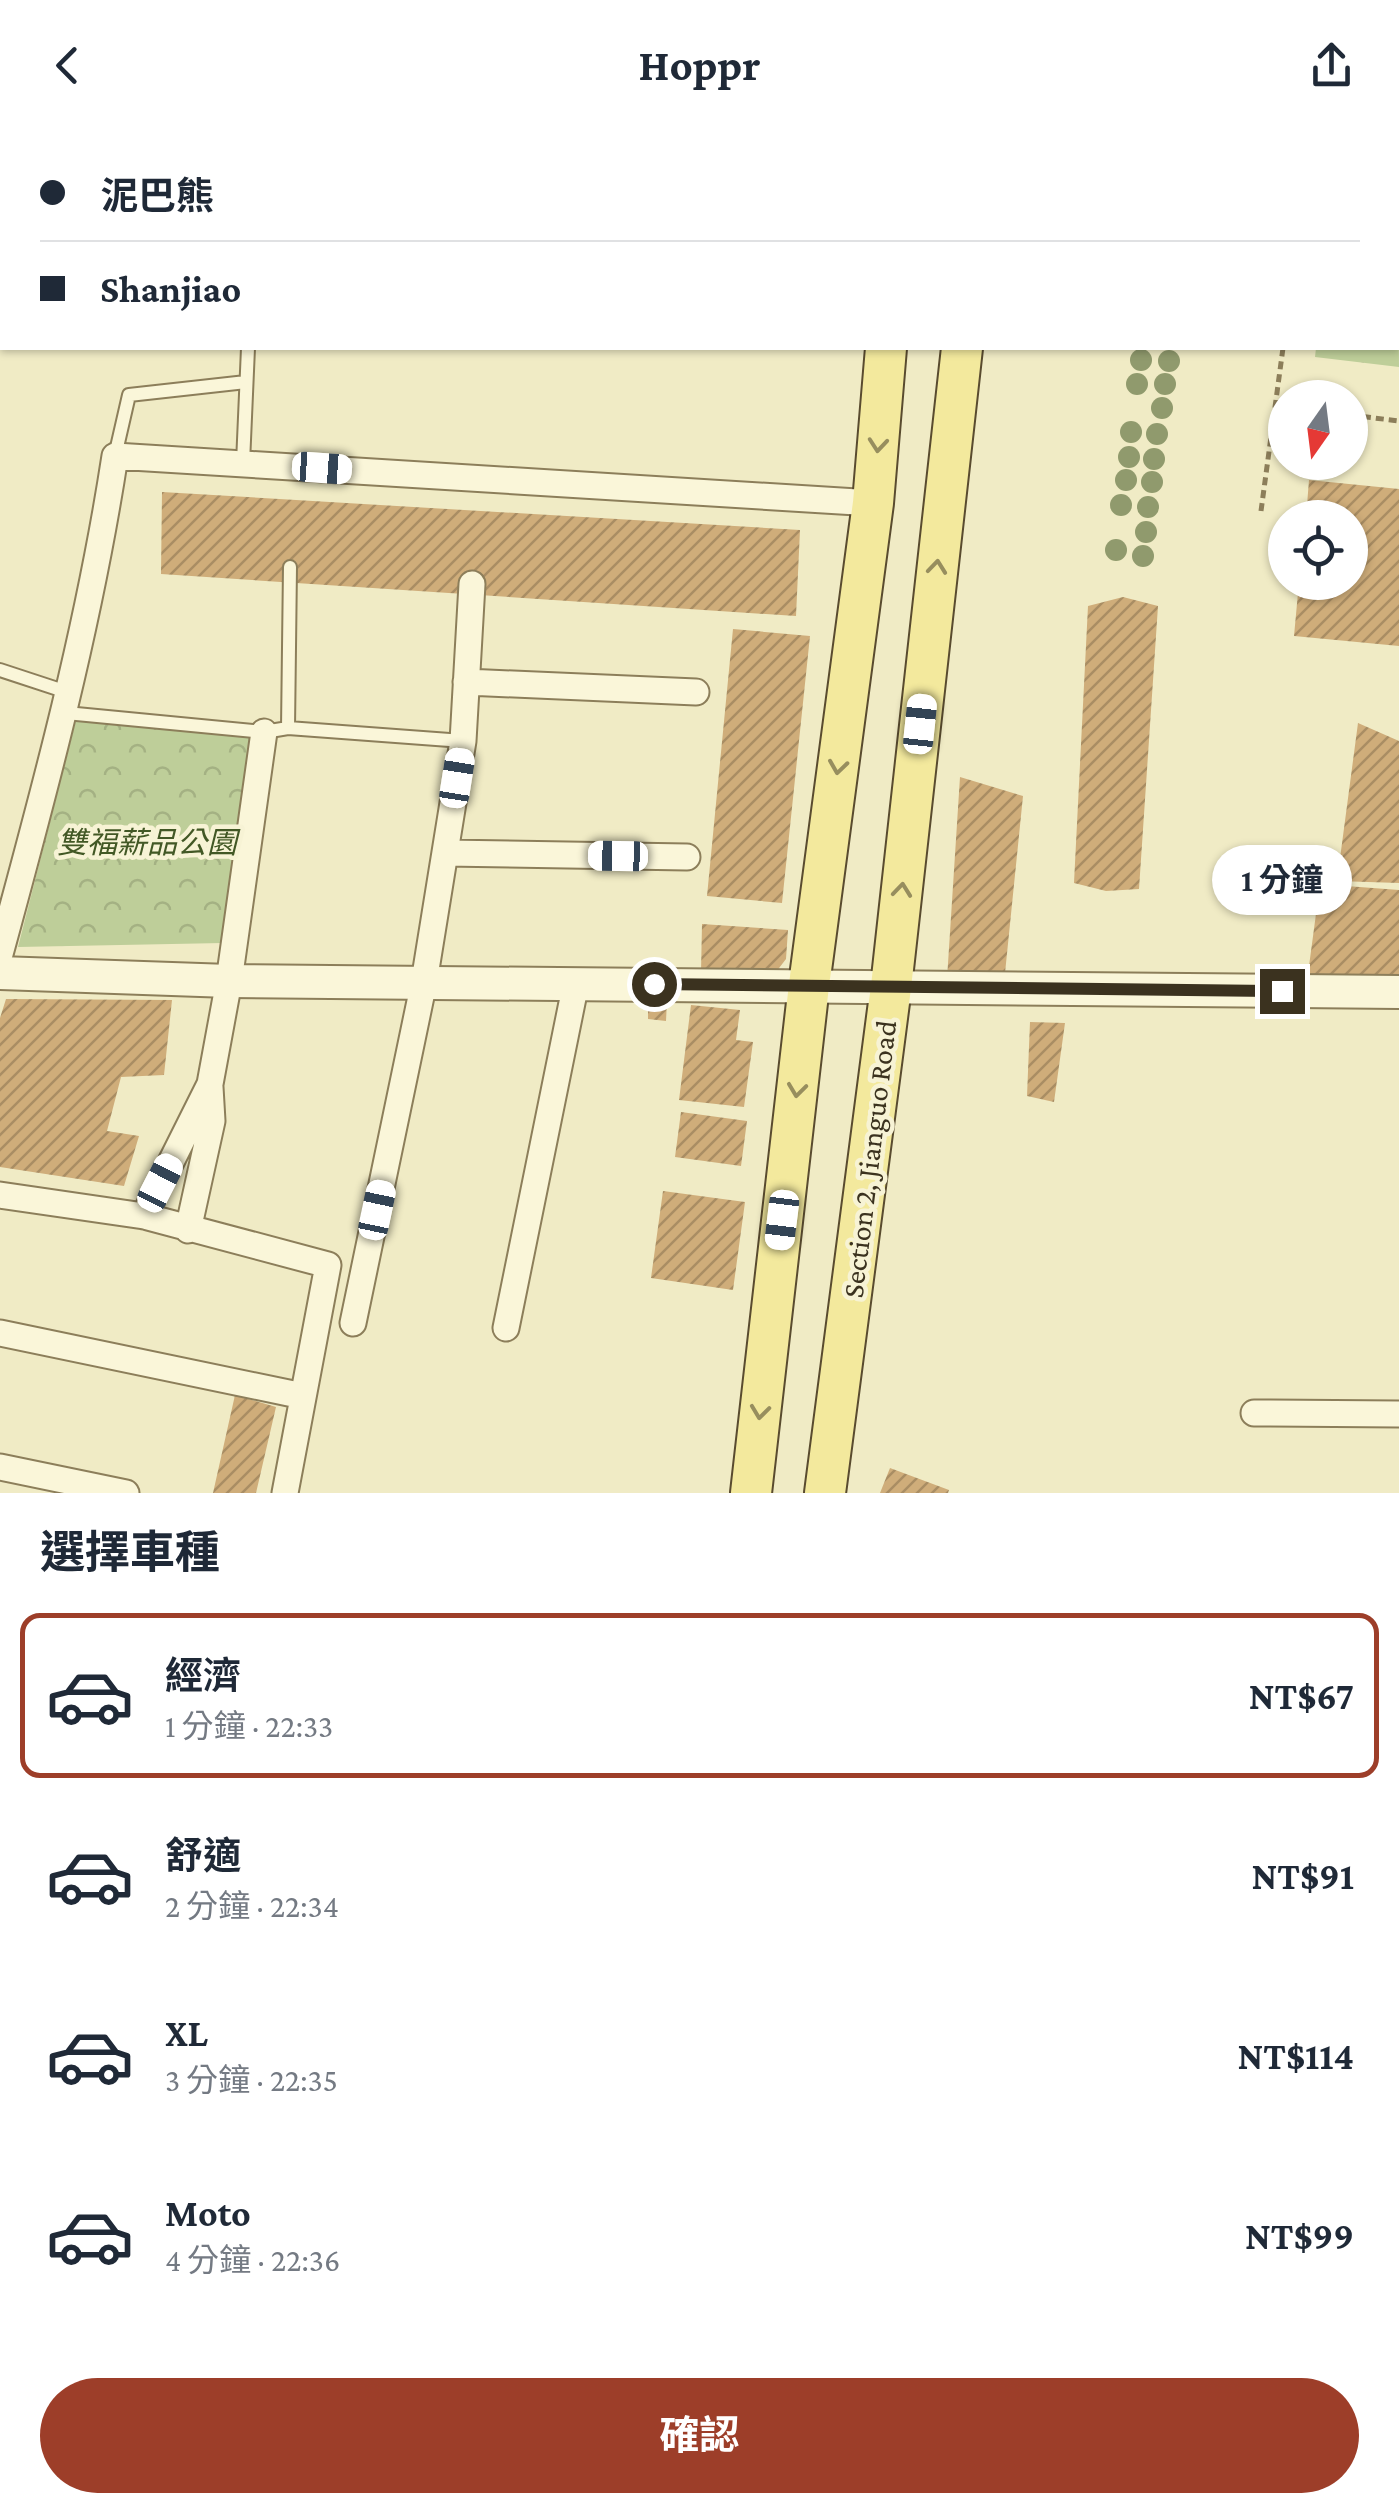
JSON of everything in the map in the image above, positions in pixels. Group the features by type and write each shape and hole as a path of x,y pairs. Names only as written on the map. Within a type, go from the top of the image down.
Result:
{"main road":[{"path":"751,1493 809,985 873,504 886,350"},
{"name":"Section 2, Jianguo Road","path":"825,1493 891,987 962,350"}],"street":[{"path":"0,954 68,702 100,557 116,456 873,504"},
{"path":"353,1323 424,982 445,853 463,741 472,584"},
{"path":"466,682 696,692"},
{"path":"188,1230 212,1120 210,1084 276,730"},
{"path":"445,853 688,857"},
{"path":"0,974 228,981 1399,992"},
{"path":"506,1328 576,983"},
{"path":"144,1216 210,1084"},
{"path":"0,1195 144,1216 328,1265 285,1493"},
{"path":"0,1333 303,1396"},
{"path":"1254,1413 1399,1414"},
{"path":"0,1466 126,1493"}],"lane":[{"path":"243,463 248,350"},
{"path":"116,456 129,395 246,382"},
{"path":"276,730 290,567"},
{"path":"0,670 68,702 276,730 463,741"}],"path":[{"path":"1279,380 1283,350"},
{"path":"1368,417 1399,421"},
{"path":"1261,511 1268,458"}],"green space":[{"path":"1316,350 1399,350 1399,367 1315,357"},
{"name":"雙福薪品公園","path":"76,720 276,740 223,943 18,947"}],"building":[{"path":"1309,480 1399,489 1399,646 1294,636 1297,600 1368,600 1368,500 1307,500"},
{"path":"162,492 800,530 796,616 161,574"},
{"path":"1123,597 1158,606 1139,889 1106,891 1074,883 1088,606"},
{"path":"733,629 810,636 782,903 707,896"},
{"path":"1358,723 1399,741 1399,883 1337,881"},
{"path":"960,777 1023,796 1004,983 947,979"},
{"path":"1320,884 1399,890 1399,985 1307,981"},
{"path":"702,924 788,930 786,959 776,972 701,972"},
{"path":"6,999 172,1000 164,1075 121,1077 107,1131 139,1136 124,1186 0,1167 0,1018"},
{"path":"648,1000 667,1001 666,1021 648,1019"},
{"path":"691,1005 740,1010 736,1040 753,1042 744,1107 679,1100"},
{"path":"1030,1022 1065,1023 1054,1102 1027,1096"},
{"path":"681,1112 747,1121 741,1166 675,1157"},
{"path":"663,1191 745,1202 733,1290 651,1278"},
{"path":"235,1395 276,1407 256,1493 213,1493"},
{"path":"890,1468 949,1490 948,1493 880,1493"}],"route":[{"path":"654,984 1282,991"}]}
